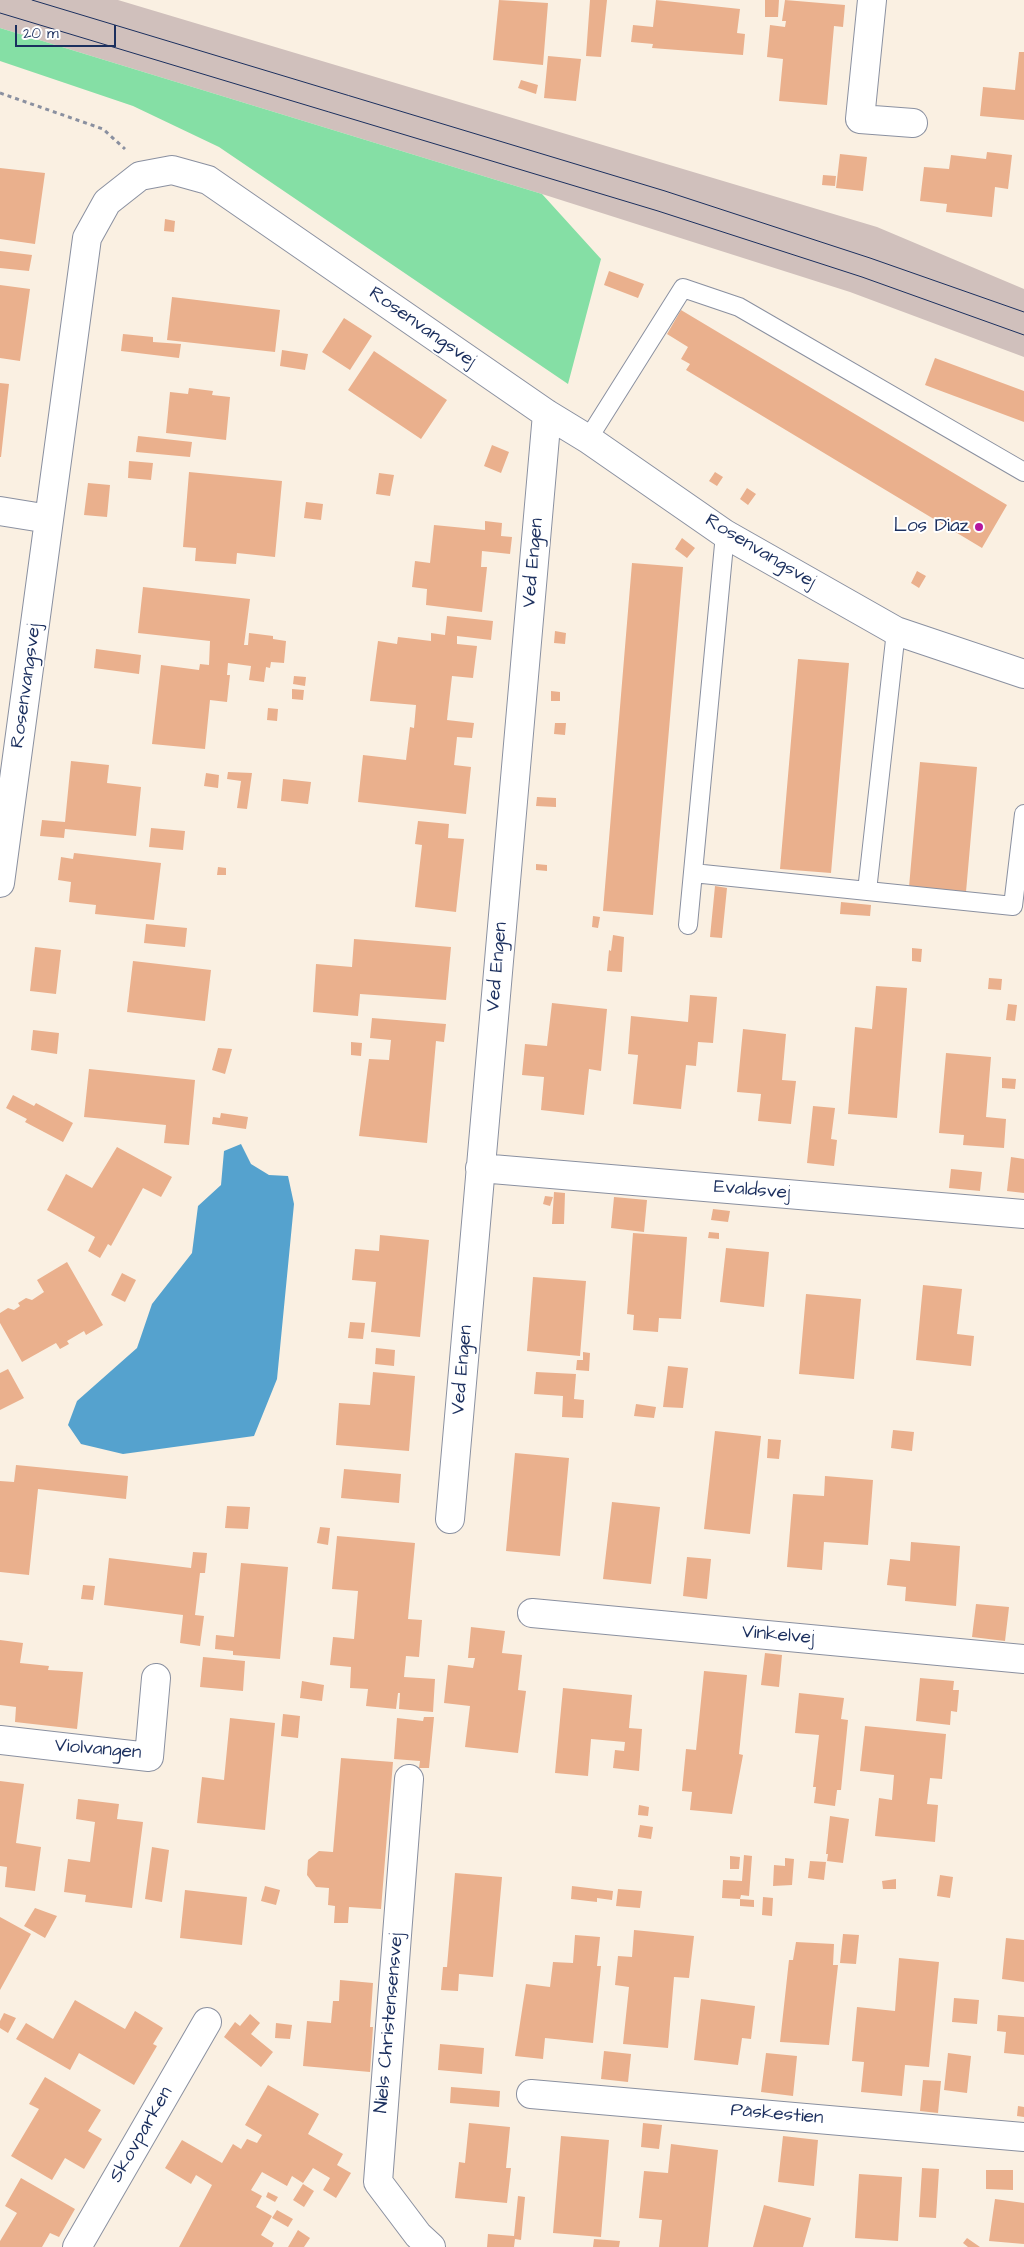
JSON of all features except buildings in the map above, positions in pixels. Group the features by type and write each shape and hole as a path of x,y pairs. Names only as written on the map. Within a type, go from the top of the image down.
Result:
{"street":[{"path":"872,0 860,119 913,124"},
{"name":"Rosenvangsvej","path":"0,883 88,238 107,202 140,176 172,170 208,180 547,414 588,439 725,534 896,630 1024,674"},
{"name":"Ved Engen","path":"450,1519 547,414"},
{"path":"0,511 49,519"},
{"name":"Evaldsvej","path":"480,1168 1024,1214"},
{"name":"Vinkelvej","path":"532,1613 1024,1659"},
{"name":"Violvangen","path":"0,1740 149,1757 156,1678"},
{"name":"Niels Christensensvej","path":"409,1780 378,2182 418,2235 430,2247"},
{"name":"Skovparken","path":"77,2247 207,2022"},
{"name":"Påskestien","path":"531,2094 1024,2137"}],"lane":[{"path":"588,439 682,288 739,307 1024,472"},
{"path":"688,924 725,534"},
{"path":"867,891 896,630"},
{"path":"692,873 1013,906 1024,814"}],"path":[{"path":"0,93 103,129 124,146 140,176"}],"shaded area":[{"path":"0,0 118,0 877,227 1024,289 1024,357 850,292 542,194 0,28"}],"green space":[{"path":"0,28 542,194 601,259 568,384 219,147 133,106 0,61"}],"water":[{"path":"241,1144 251,1164 269,1175 288,1176 294,1204 277,1379 254,1436 123,1454 81,1444 68,1425 77,1401 137,1348 152,1304 192,1253 198,1206 221,1185 224,1151"}],"tram line":[{"path":"32,0 665,191 870,258 1024,312"},
{"path":"0,13 658,211 862,277 1024,335"}],"place":[{"name":"Los Diaz","path":"979,527"}]}
